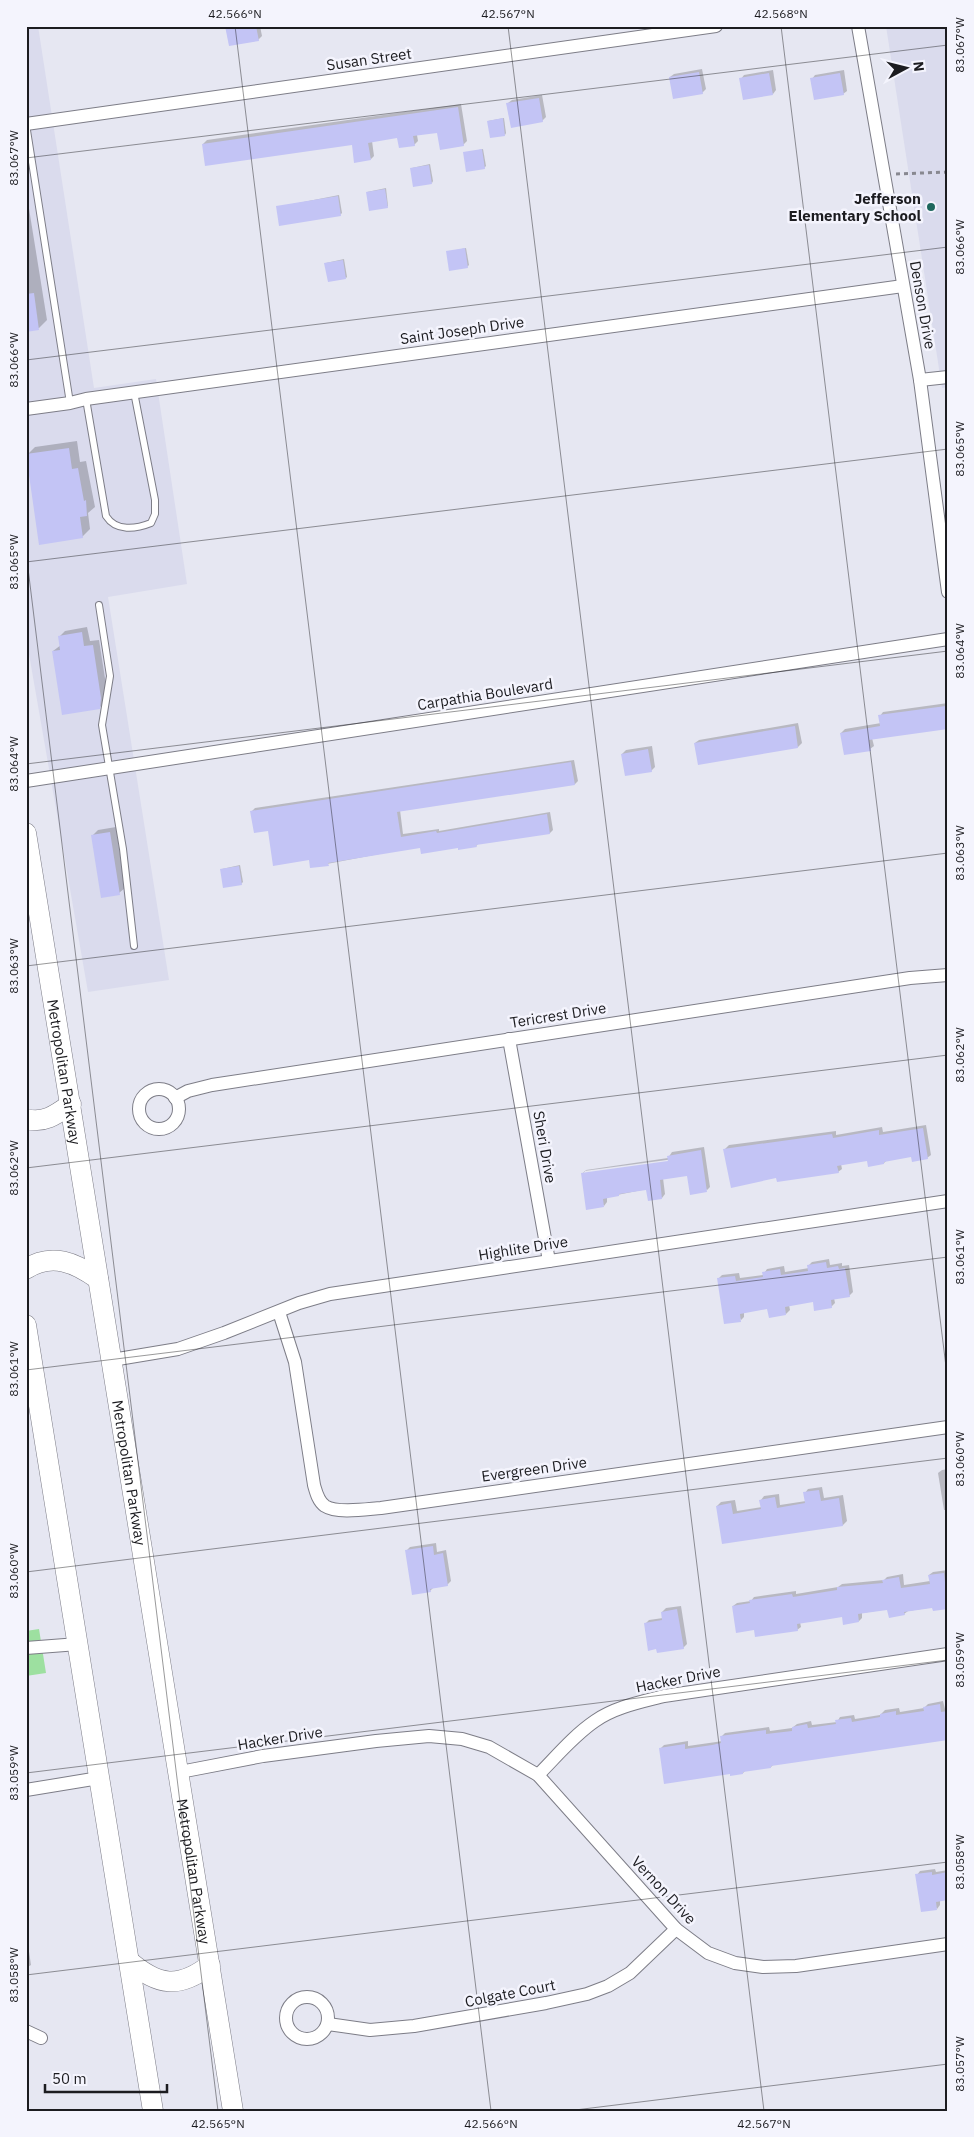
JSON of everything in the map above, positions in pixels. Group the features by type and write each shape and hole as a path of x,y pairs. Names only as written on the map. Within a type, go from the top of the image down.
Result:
{"main road":[{"name":"Metropolitan Parkway","path":"26,833 180,1772 233,2111"},
{"path":"26,1119 45,1120 57,1115 70,1104"},
{"path":"26,1269 44,1261 58,1260 83,1268 98,1279"},
{"path":"26,1325 28,1351 78,1644 153,2111"},
{"path":"129,1961 144,1974 159,1980 172,1982 186,1981 210,1965"}],"street":[{"name":"Susan Street","path":"26,124 716,26"},
{"name":"Denson Drive","path":"858,26 902,286 920,380 948,592"},
{"name":"Saint Joseph Drive","path":"26,409 70,403 86,398 902,286"},
{"path":"920,380 948,377"},
{"name":"Carpathia Boulevard","path":"26,780 948,639"},
{"name":"Tericrest Drive","path":"175,1098 188,1091 212,1085 910,978 948,974"},
{"name":"Sheri Drive","path":"509,1039 549,1261"},
{"name":"Highlite Drive","path":"112,1360 178,1349 299,1303 330,1294 948,1201"},
{"name":"Evergreen Drive","path":"278,1312 295,1362 314,1484 318,1497 325,1506 340,1509 381,1508 948,1426"},
{"path":"26,1648 78,1644"},
{"name":"Hacker Drive","path":"180,1772 273,1755 429,1736 462,1739 489,1747 538,1775 571,1741 596,1720 624,1707 664,1696 948,1654"},
{"name":"Vernon Drive","path":"538,1775 676,1930 708,1953 735,1963 763,1967 796,1966 948,1944"},
{"path":"26,1790 99,1778"},
{"name":"Colgate Court","path":"328,2024 370,2030 414,2026 546,2003 586,1994 608,1986 630,1973 676,1930"},
{"path":"26,2031 41,2038"}],"lane":[{"path":"26,124 70,403"},
{"path":"86,398 106,516 118,528 125,528 151,523 155,514 155,500 134,392"},
{"path":"100,605 110,676 102,725 123,849 134,946"}],"path":[{"path":"884,173 948,172"}],"shaded area":[{"path":"26,26 38,26 94,388 156,379 187,584 108,597 169,980 88,992 26,637"},
{"name":"Jefferson Elementary School","path":"886,26 948,26 948,387 942,388"}],"green space":[{"path":"39,1629 46,1673 26,1676 26,1631"}],"building":[{"path":"225,26 256,26 259,41 229,46"},
{"path":"699,72 703,94 673,99 669,77"},
{"path":"769,73 773,95 743,100 739,78"},
{"path":"840,73 844,95 814,100 810,78"},
{"path":"539,98 543,122 511,128 506,103"},
{"path":"458,107 464,146 440,150 437,133 413,136 415,146 399,148 397,138 368,143 371,160 354,163 352,145 205,166 202,144"},
{"path":"503,118 505,136 490,138 487,121"},
{"path":"482,149 485,169 466,172 463,152"},
{"path":"429,165 432,184 413,187 410,168"},
{"path":"385,189 388,208 369,211 366,192"},
{"path":"338,196 341,216 279,226 276,206"},
{"path":"465,248 468,268 449,271 446,251"},
{"path":"343,260 346,279 328,282 324,263"},
{"path":"34,293 39,330 26,332 26,294"},
{"path":"69,448 72,469 78,468 84,501 86,500 87,516 80,517 83,538 39,545 26,454"},
{"path":"82,632 84,646 93,645 101,698 100,709 62,715 52,651 60,650 58,636"},
{"path":"946,706 948,729 869,740 871,751 844,755 840,733 880,726 878,715"},
{"path":"795,726 798,748 698,765 694,743"},
{"path":"648,749 652,772 625,776 621,754"},
{"path":"571,762 575,785 397,812 401,837 436,831 437,833 547,814 550,834 476,845 477,847 458,850 458,848 421,854 420,848 328,863 329,866 310,868 309,860 273,866 268,831 254,833 250,811"},
{"path":"110,832 120,895 101,898 91,835"},
{"path":"239,866 242,885 223,888 220,869"},
{"path":"923,1128 928,1159 912,1162 911,1157 868,1167 867,1161 837,1166 839,1173 777,1182 776,1178 731,1188 723,1149 832,1134 833,1138 879,1130 879,1135"},
{"path":"701,1150 707,1192 690,1195 687,1176 660,1180 662,1199 648,1201 646,1190 619,1194 619,1196 603,1199 604,1207 586,1210 581,1173 668,1161 667,1156"},
{"path":"826,1262 827,1268 838,1266 839,1269 845,1268 850,1297 831,1300 832,1308 814,1311 813,1302 785,1307 786,1315 769,1318 767,1309 740,1314 741,1322 724,1324 717,1278 735,1276 736,1281 763,1277 762,1272 780,1269 781,1275 808,1271 807,1265"},
{"path":"819,1490 821,1501 839,1498 843,1526 722,1544 716,1506 731,1503 733,1514 761,1509 759,1500 775,1497 777,1508 805,1503 803,1492"},
{"path":"433,1546 434,1555 443,1553 448,1586 430,1589 431,1592 412,1595 405,1550"},
{"path":"944,1573 948,1609 933,1611 932,1608 904,1612 905,1615 889,1618 887,1610 858,1614 859,1622 843,1625 842,1617 797,1624 798,1631 755,1637 754,1630 736,1633 732,1606 750,1603 749,1600 792,1594 793,1597 837,1590 837,1587 883,1583 882,1580 899,1577 901,1588 930,1584 928,1575"},
{"path":"677,1609 684,1649 657,1653 656,1649 648,1651 644,1623 662,1620 661,1612"},
{"path":"940,1704 941,1712 948,1711 948,1740 771,1766 771,1768 743,1772 743,1774 730,1776 730,1774 664,1784 659,1748 685,1744 685,1749 712,1745 721,1743 720,1736 766,1730 766,1734 792,1731 792,1727 807,1724 808,1728 836,1724 835,1720 851,1718 852,1722 880,1717 880,1714 896,1711 896,1715 924,1711 923,1707"},
{"path":"932,1872 932,1875 948,1872 948,1900 936,1902 937,1910 921,1912 915,1874"}],"place":[{"name":"Jefferson Elementary School","path":"931,207"}]}
